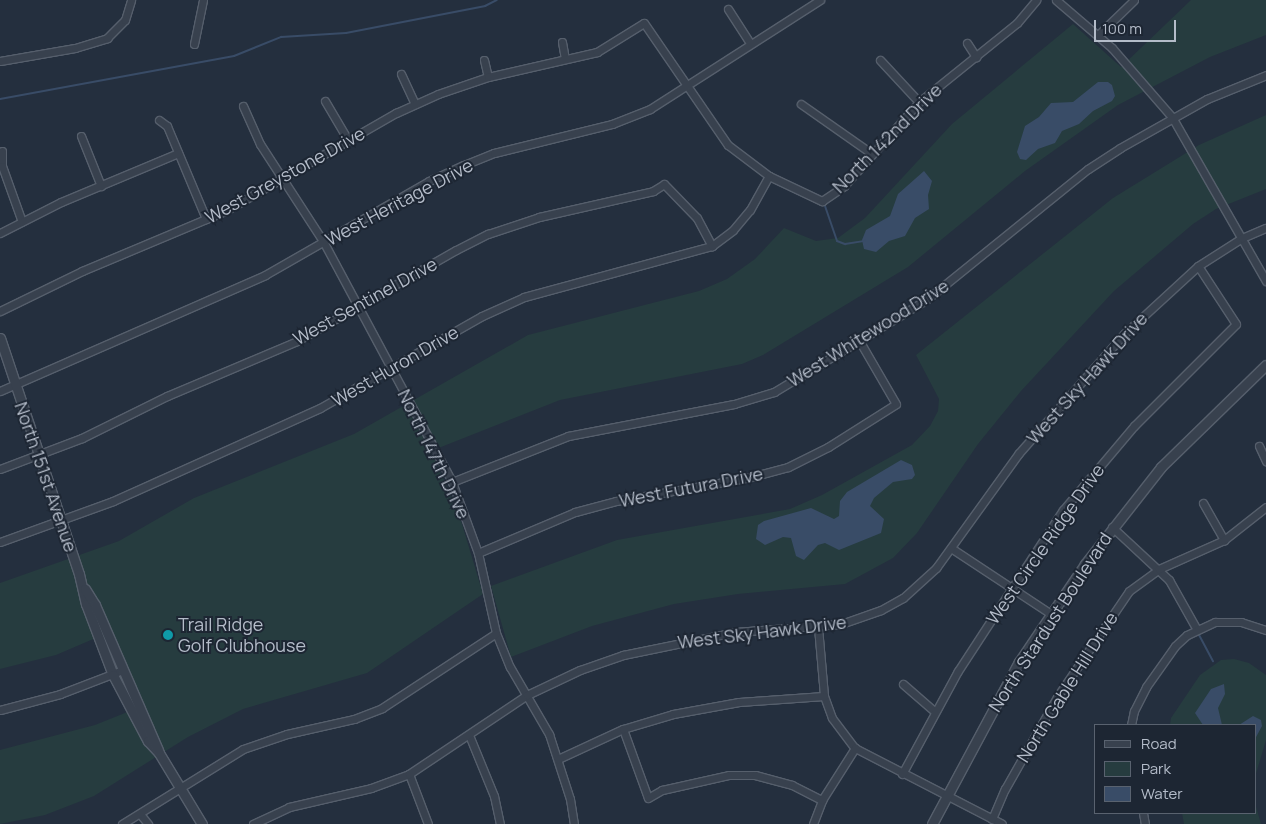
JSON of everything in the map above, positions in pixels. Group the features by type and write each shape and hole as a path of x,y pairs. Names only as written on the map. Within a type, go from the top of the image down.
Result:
{"street":[{"path":"0,61 75,48 107,38 126,20 131,0"},
{"path":"194,44 203,0"},
{"name":"West Heritage Drive","path":"0,391 15,386 132,330 243,285 464,165 494,154 612,124 650,109 685,84 820,0"},
{"name":"North 142nd Drive","path":"769,176 822,202 844,186 871,153 919,102 1017,23 1036,0"},
{"path":"1056,0 1098,35 1132,68 1172,117 1266,281"},
{"path":"1098,35 1134,0"},
{"path":"728,9 750,43"},
{"name":"West Greystone Drive","path":"0,311 82,271 206,219 283,179 348,140 415,104 488,77 597,52 644,23 685,84"},
{"path":"562,42 565,59"},
{"path":"967,43 976,57"},
{"path":"484,60 488,77"},
{"path":"880,60 919,102"},
{"path":"401,74 415,104"},
{"name":"West Whitewood Drive","path":"452,482 568,436 755,399 774,392 860,342 926,300 1088,169 1172,117 1266,75"},
{"path":"685,84 728,145 769,176"},
{"path":"325,101 348,140"},
{"path":"801,104 871,153"},
{"name":"North 147th Drive","path":"243,106 260,144 323,241 452,482 478,553 496,633 510,667 527,695 558,759 570,799 574,824"},
{"path":"159,120 167,126 206,219"},
{"path":"81,136 101,186"},
{"path":"2,151 2,166 22,222"},
{"path":"0,233 178,153"},
{"name":"West Huron Drive","path":"0,542 62,521 320,408 482,316 524,297 712,246 733,230 750,210 769,176"},
{"name":"West Sentinel Drive","path":"0,469 82,438 167,396 296,341 488,234 539,217 653,191 664,184 697,218 712,246"},
{"name":"West Sky Hawk Drive","path":"253,824 289,807 371,788 409,774 527,695 580,670 664,645 735,632 818,627 860,619 902,598 922,582 951,548 1019,453 1083,377 1148,311 1198,266 1242,238 1266,228"},
{"name":"West Circle Ridge Drive","path":"902,774 934,711 1010,587 1101,462 1161,397 1236,324 1198,266"},
{"name":"North 151st Avenue","path":"0,338 38,456 62,521 83,587 86,604 114,675 138,724 159,753 202,824"},
{"name":"West Futura Drive","path":"478,553 575,512 616,501 747,478 788,467 828,447 896,404 860,342"},
{"name":"North Stardust Boulevard","path":"932,824 1019,662 1112,527 1161,467 1266,365"},
{"path":"1259,446 1266,461"},
{"path":"1203,503 1224,540"},
{"name":"North Gable Hill Drive","path":"992,819 1032,739 1086,651 1130,591 1159,569 1224,540 1266,507"},
{"path":"1112,527 1159,569 1178,593 1196,628"},
{"path":"951,548 1051,614"},
{"name":"North 151st Avenue","path":"83,587 95,604 159,753"},
{"path":"1131,724 1138,702 1165,659 1196,628 1227,621 1266,630"},
{"path":"818,627 824,696 832,718 854,748 1002,824"},
{"path":"122,824 243,749 287,734 354,719 382,708 496,633"},
{"path":"0,710 114,675 123,670"},
{"path":"902,684 934,711"},
{"path":"558,759 622,729 673,714 739,702 824,696"},
{"path":"622,729 648,798 662,790 729,775 755,775 792,785 822,800"},
{"path":"468,735 494,796 500,824"},
{"path":"813,824 822,800 854,748"},
{"path":"409,774 428,824"},
{"path":"140,814 148,824"}],"green space":[{"path":"1191,0 1266,0 1266,35 1210,57 1118,105 1025,171 908,267 763,355 742,364 560,400 431,451 459,514 483,594 367,673 243,709 188,737 94,796 45,815 0,824 0,750 95,725 145,705 112,631 56,655 0,669 0,583 119,541 194,498 354,434 528,335 699,291 727,279 755,259 784,228 816,241 838,238 865,218 952,124 1073,24 1121,67"},
{"path":"1266,115 1266,189 1216,209 1193,224 1114,291 1021,391 978,444 917,533 893,558 845,584 738,594 674,604 592,626 511,657 491,586 617,540 790,509 822,495 912,445 930,426 938,411 939,399 916,355 1113,198 1199,145"},
{"path":"1234,659 1249,663 1266,675 1266,740 1256,774 1256,724 1170,724 1171,718 1200,675 1221,660"},
{"path":"1256,806 1261,824 1184,824 1182,814 1256,814"}],"water":[{"path":"1098,82 1108,82 1112,85 1115,96 1112,101 1093,111 1079,124 1062,131 1055,143 1038,149 1026,160 1020,159 1017,152 1025,126 1039,117 1051,103 1073,102"},
{"path":"924,171 932,181 928,195 929,209 915,218 905,236 889,241 876,252 864,249 862,240 866,230 890,216 898,194"},
{"path":"901,460 912,465 915,475 912,479 893,482 874,498 870,506 884,519 881,533 839,550 825,543 818,545 804,560 796,556 791,538 783,537 765,545 756,539 758,525 764,521 811,508 834,519 839,516 840,501 847,492"},
{"path":"1224,684 1225,694 1218,708 1222,724 1202,724 1195,713 1211,689"},
{"path":"1253,716 1261,720 1262,726 1256,737 1256,724 1241,724"}],"waterway":[{"path":"0,99 234,56 281,37 346,33 485,6 497,0"},
{"path":"825,206 837,241 845,244 865,241"},
{"path":"1198,633 1213,661"}],"place":[{"name":"Trail Ridge Golf Clubhouse","path":"168,635"}]}
